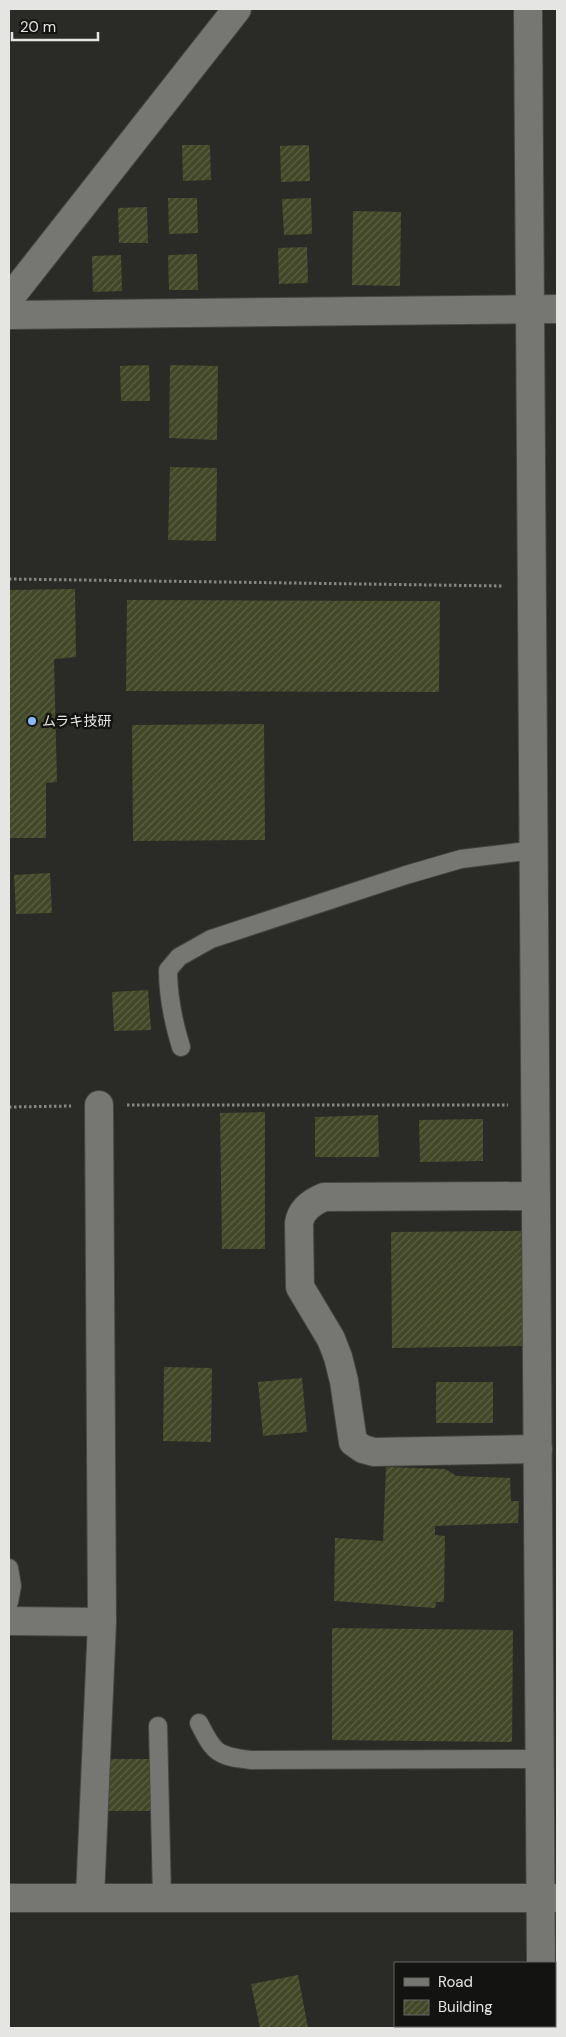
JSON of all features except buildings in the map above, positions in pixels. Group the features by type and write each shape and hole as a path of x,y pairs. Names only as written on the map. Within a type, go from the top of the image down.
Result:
{"street":[{"path":"9,299 237,9"},
{"path":"528,9 535,1105 544,1211 538,1449 540,1759 549,1898 541,1962"},
{"path":"9,315 557,309"},
{"path":"90,1897 102,1622 99,1105"},
{"path":"538,1449 374,1452 363,1450 353,1442 344,1381 338,1357 331,1339 300,1287 299,1233 300,1215 314,1201 324,1197 544,1211"},
{"path":"9,1621 102,1622"},
{"path":"9,1898 549,1898"}],"lane":[{"path":"181,1047 171,1015 168,993 168,970 179,957 211,939 406,875 461,859 534,850"},
{"path":"9,1568 12,1586 9,1602"},
{"path":"199,1723 211,1747 227,1758 251,1760 540,1759"},
{"path":"158,1726 162,1897"}],"path":[{"path":"9,579 532,586"},
{"path":"9,1107 99,1105 535,1105"}],"place":[{"name":"ムラキ技研","path":"32,721"}]}
